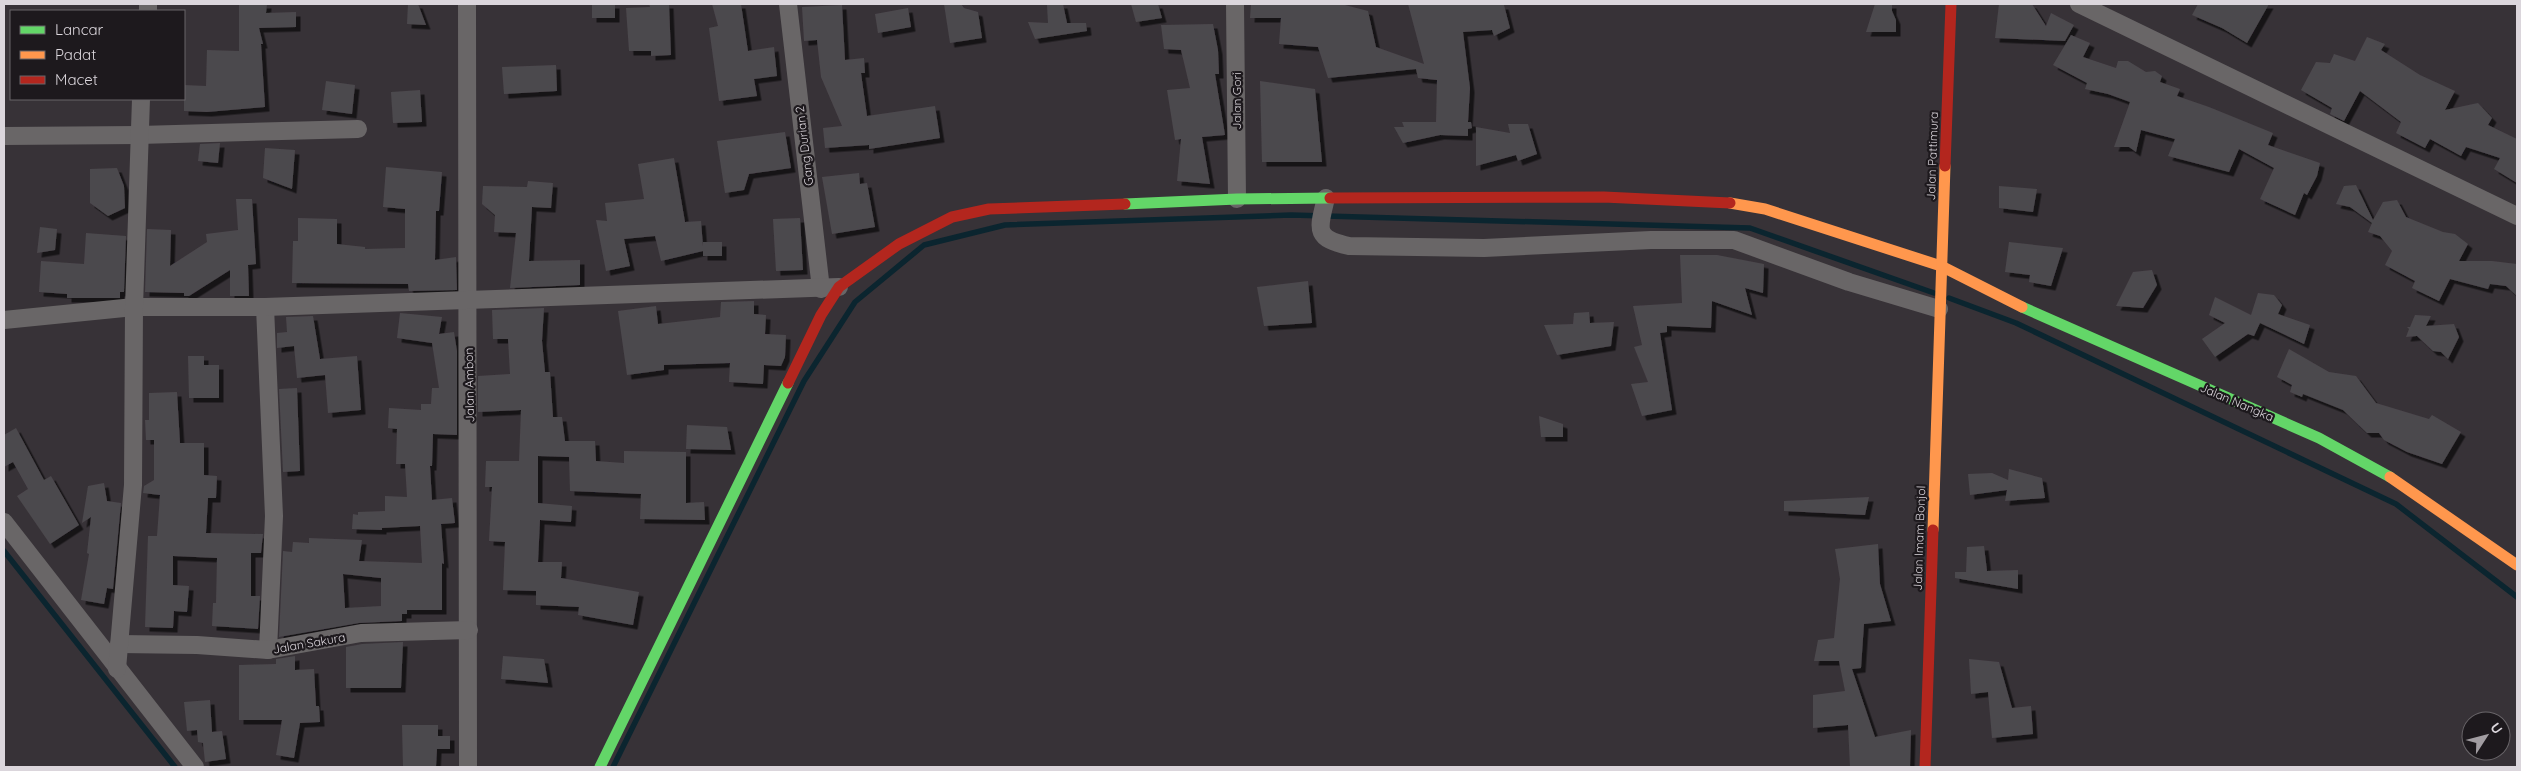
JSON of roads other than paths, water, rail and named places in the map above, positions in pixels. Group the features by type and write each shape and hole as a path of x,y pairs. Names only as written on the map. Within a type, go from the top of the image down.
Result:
{"street":[{"name":"Jalan Ambon","path":"466,4 470,630 468,767"},
{"name":"Gang Durian 2","path":"788,4 821,289"},
{"name":"Jalan Gori","path":"1235,4 1237,199"},
{"name":"Jalan Pattimura","path":"1939,308 1951,4"},
{"path":"2079,4 2517,216"},
{"path":"117,669 134,485 134,307 141,100"},
{"path":"4,136 139,135 358,129"},
{"name":"Jalan Nangka","path":"839,287 899,244 952,217 967,213 1027,207 1237,199 1325,202 1604,196 1723,202 1791,216 1942,267 2051,320 2319,438 2402,483 2517,565"},
{"path":"1325,202 1320,226 1326,239 1349,246 1484,248 1652,240 1734,240 1849,282 1939,308"},
{"path":"4,320 134,307 265,307 839,287"},
{"path":"600,767 821,315 839,287"},
{"path":"265,307 274,516 268,650"},
{"name":"Jalan Imam Bonjol","path":"1925,767 1939,308"},
{"path":"4,522 195,767"},
{"name":"Jalan Sakura","path":"119,644 268,650 361,633 470,630"}],"waterway":[{"path":"613,767 804,381 855,302 924,245 1005,225 1291,215 1750,228 1934,293"},
{"path":"1949,298 2016,323 2396,504 2517,597"},
{"path":"4,551 175,767"}]}
